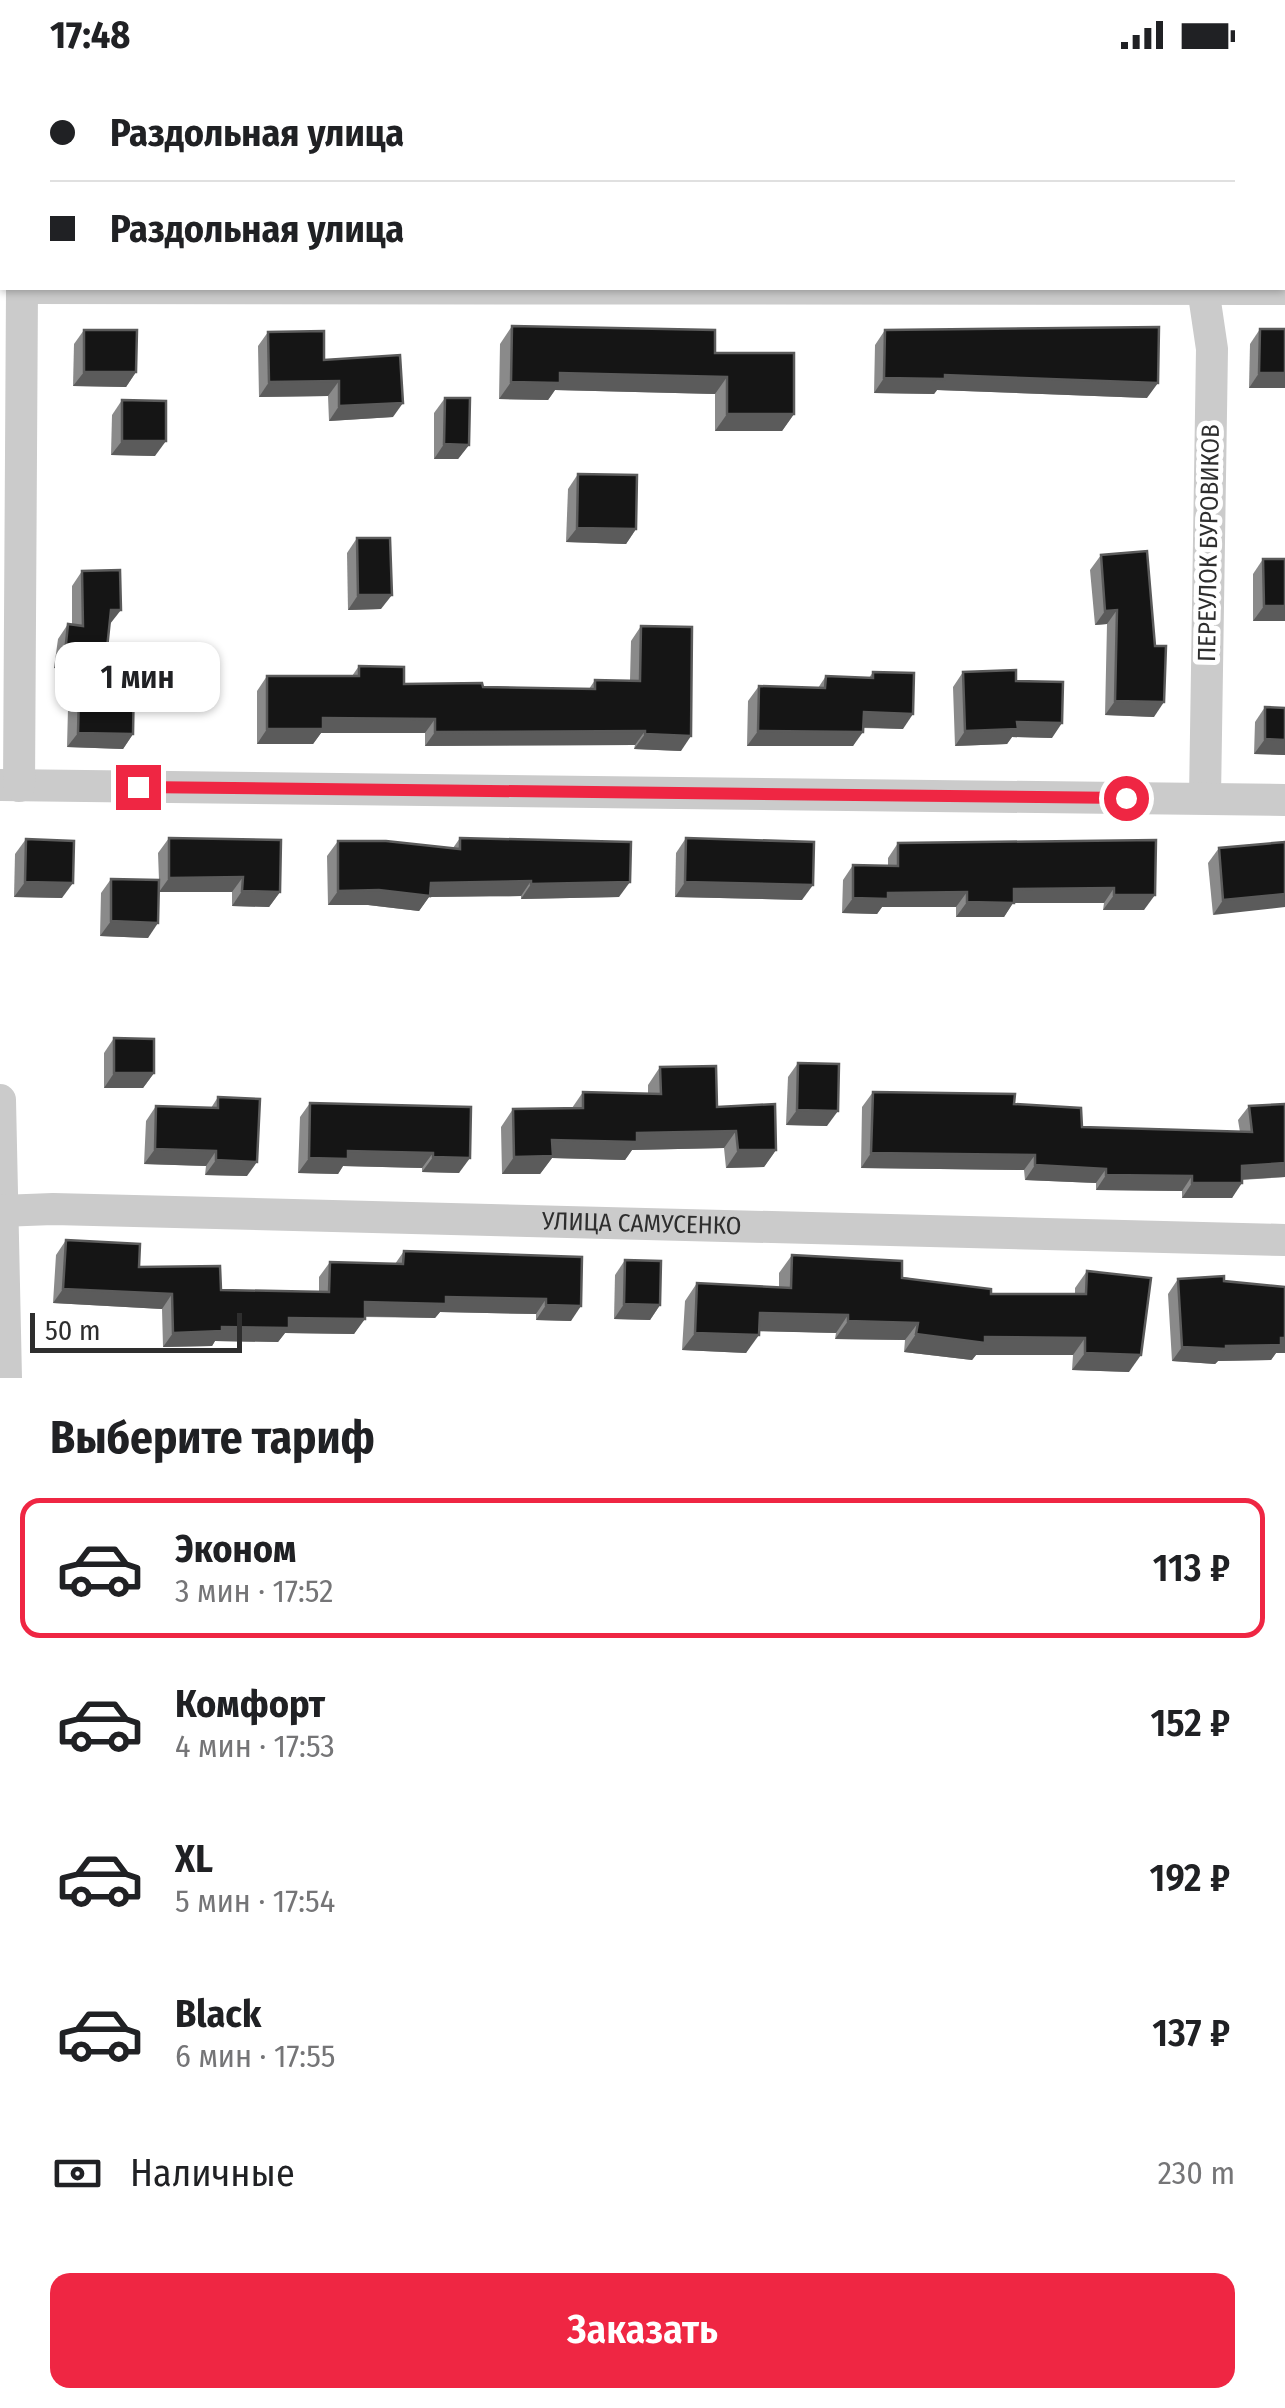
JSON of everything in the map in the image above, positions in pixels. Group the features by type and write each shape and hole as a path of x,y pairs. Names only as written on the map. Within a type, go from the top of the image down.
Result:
{"street":[{"path":"22,290 10,786 1285,800"},
{"name":"ПЕРЕУЛОК БУРОВИКОВ","path":"1204,290 1212,349 1204,798"},
{"path":"0,1100 6,1378"},
{"name":"УЛИЦА САМУСЕНКО","path":"1,1211 52,1209 1285,1240"}],"building":[{"path":"512,326 715,330 715,353 794,353 794,414 727,414 727,377 560,373 560,383 511,382"},
{"path":"1159,327 1158,383 945,375 945,379 884,378 885,330"},
{"path":"1260,329 1285,329 1285,373 1259,373"},
{"path":"84,330 137,330 136,372 84,372"},
{"path":"324,331 324,360 400,355 403,403 339,406 339,381 269,382 268,332"},
{"path":"445,398 470,398 469,445 444,444"},
{"path":"122,400 166,401 166,441 122,441"},
{"path":"578,474 637,475 636,529 577,528"},
{"path":"357,538 390,538 392,595 358,595"},
{"path":"1147,551 1155,646 1166,646 1164,702 1115,701 1117,610 1105,611 1101,555"},
{"path":"1263,559 1285,559 1285,606 1264,606"},
{"path":"120,570 121,610 111,610 104,677 134,678 133,734 78,733 80,655 65,653 68,624 83,626 82,571"},
{"path":"641,626 692,627 691,736 645,731 435,732 435,719 323,718 323,729 267,729 267,676 359,676 359,666 404,667 404,684 482,683 483,687 595,689 595,680 640,681"},
{"path":"1016,670 1016,681 1063,682 1062,723 1017,722 1018,729 965,731 963,672"},
{"path":"873,672 914,673 913,714 864,712 863,732 758,731 759,686 825,688 826,676 873,678"},
{"path":"1265,707 1285,708 1285,740 1265,739"},
{"path":"169,838 281,840 280,892 242,891 243,877 169,878"},
{"path":"460,838 631,842 630,882 431,883 430,896 379,890 338,891 338,841 386,841 460,849"},
{"path":"686,838 814,842 813,885 685,882"},
{"path":"26,839 74,841 73,883 25,882"},
{"path":"1156,840 1155,895 1114,895 1114,888 1014,889 1014,903 967,902 967,892 888,893 888,899 853,898 853,865 898,866 898,843"},
{"path":"1285,842 1285,894 1223,900 1219,848"},
{"path":"111,879 159,880 158,923 111,921"},
{"path":"114,1038 154,1039 154,1073 114,1073"},
{"path":"798,1063 839,1064 838,1111 797,1110"},
{"path":"716,1066 717,1107 775,1104 776,1150 738,1150 736,1131 637,1133 637,1142 552,1140 553,1156 514,1157 513,1109 583,1108 583,1092 661,1094 660,1067"},
{"path":"873,1092 1015,1094 1014,1104 1081,1108 1082,1127 1252,1132 1249,1106 1285,1104 1285,1163 1242,1166 1242,1183 1192,1183 1192,1176 1106,1175 1106,1169 1035,1165 1035,1155 871,1153"},
{"path":"218,1097 260,1099 257,1162 216,1160 216,1151 155,1149 156,1106 218,1108"},
{"path":"310,1103 471,1107 470,1158 348,1151 348,1159 309,1158"},
{"path":"66,1240 140,1244 139,1267 220,1266 221,1290 329,1292 330,1262 403,1264 404,1251 582,1257 581,1306 546,1305 546,1299 446,1297 446,1304 365,1302 365,1319 289,1318 289,1328 222,1327 222,1331 173,1333 172,1294 63,1289"},
{"path":"792,1255 902,1261 902,1278 991,1289 991,1294 1086,1294 1087,1271 1151,1278 1141,1355 1085,1353 1085,1338 985,1337 985,1343 916,1334 918,1323 848,1321 848,1315 760,1313 759,1335 695,1333 697,1283 791,1288"},
{"path":"625,1260 661,1261 660,1305 624,1304"},
{"path":"1224,1276 1224,1281 1285,1287 1285,1338 1281,1338 1281,1345 1182,1347 1178,1279"}],"route":[{"path":"138,787 1126,798"}]}
